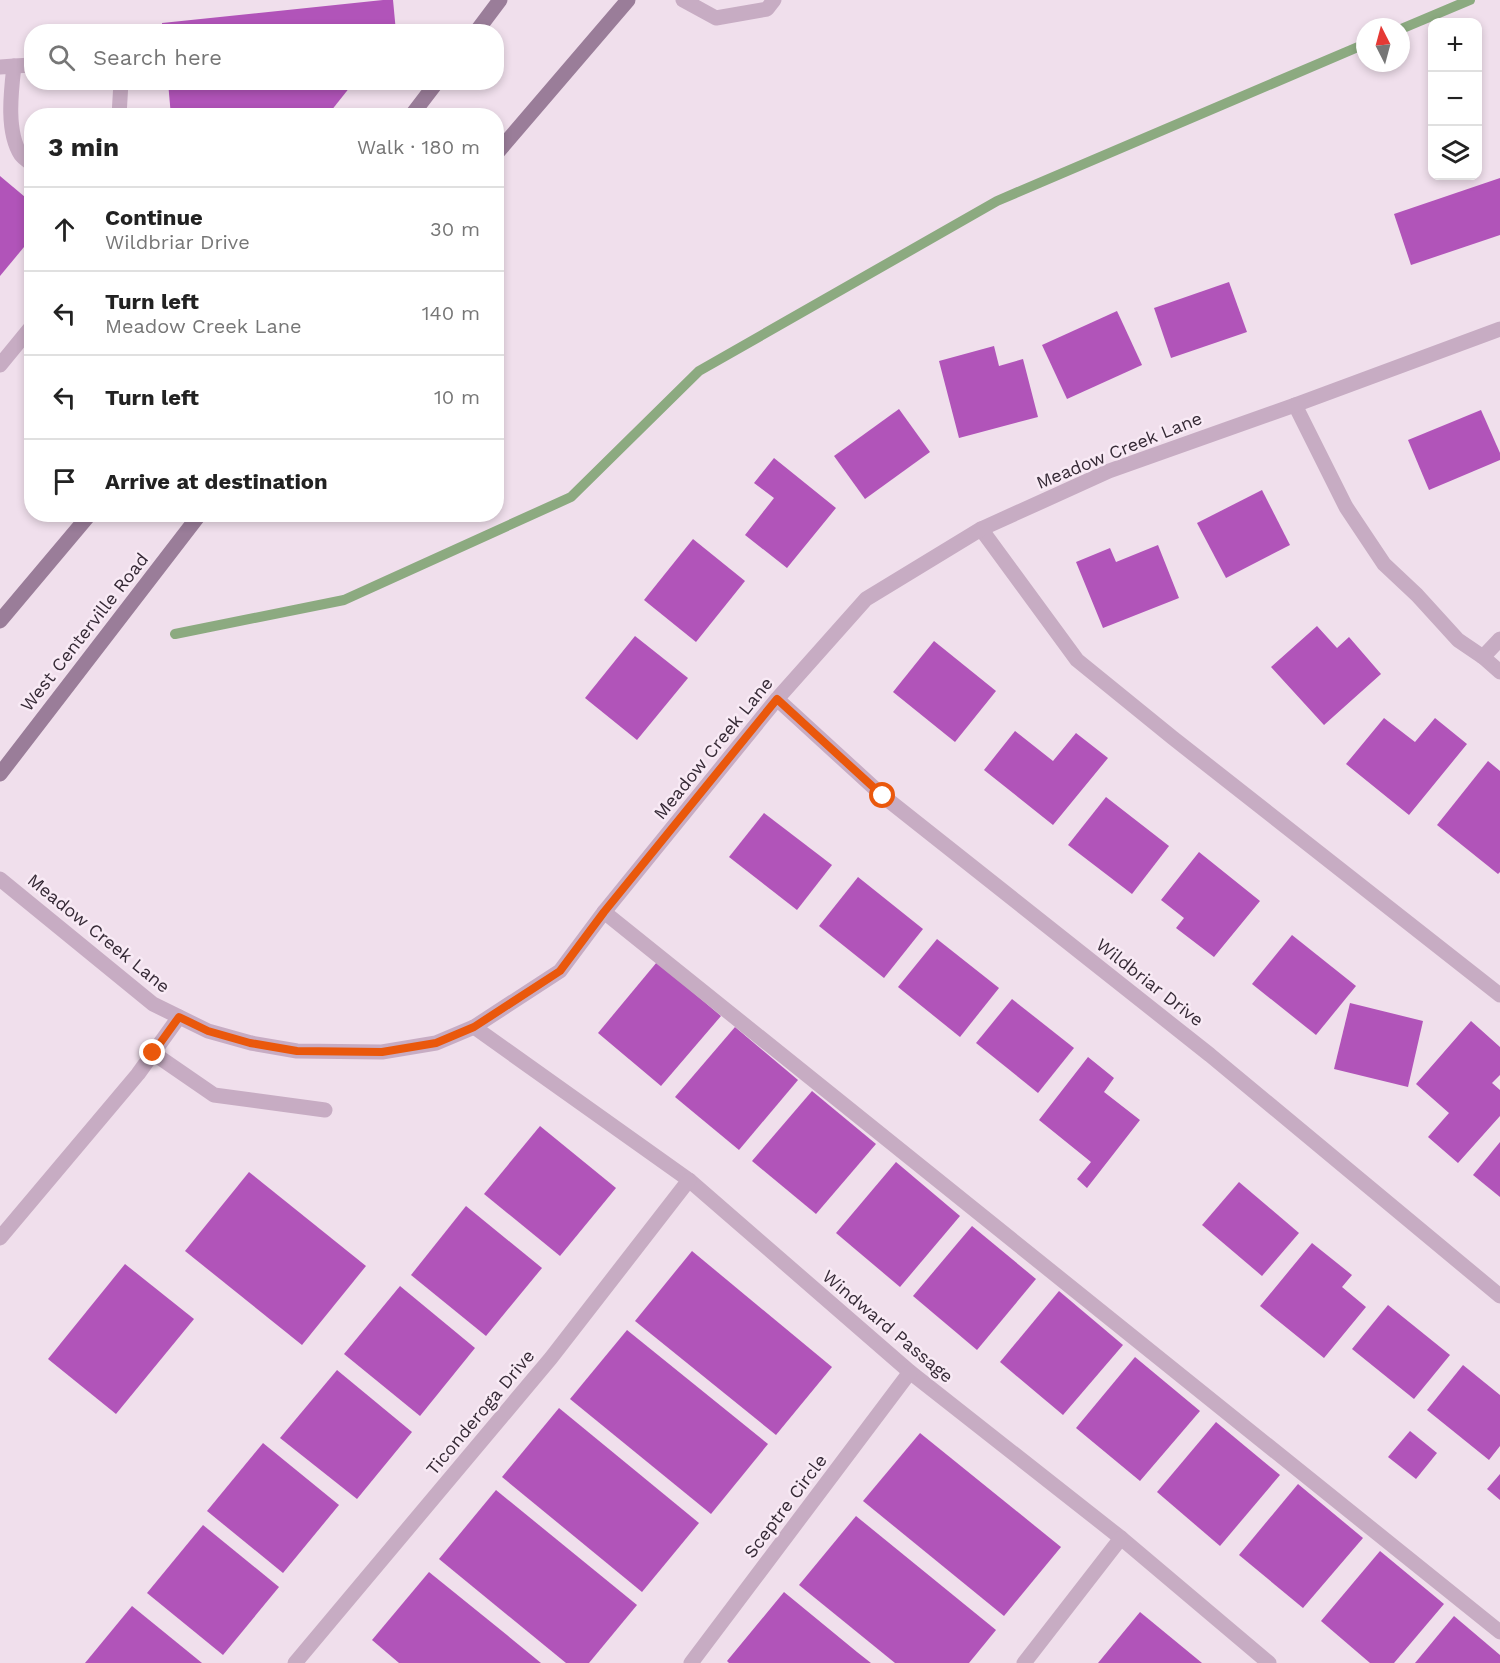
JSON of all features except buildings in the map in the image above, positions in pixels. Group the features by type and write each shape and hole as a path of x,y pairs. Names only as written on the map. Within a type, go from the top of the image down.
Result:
{"main road":[{"path":"482,24 500,0"},
{"path":"504,145 628,0"},
{"path":"417,108 430,90"},
{"path":"0,621 83,522"},
{"name":"West Centerville Road","path":"0,774 194,522"}],"street":[{"path":"682,0 716,18 767,9 774,0"},
{"path":"24,65 7,66 14,137 24,158"},
{"path":"119,108 121,90"},
{"name":"Meadow Creek Lane","path":"0,879 153,1004 208,1031 250,1043 297,1051 382,1052 436,1043 474,1027 560,971 604,912 777,699 866,599 981,529 1109,471 1500,329"},
{"path":"0,365 24,336"},
{"path":"1295,405 1346,507 1384,564 1417,595 1458,640 1500,672"},
{"path":"981,529 1077,660 1500,995"},
{"path":"1483,657 1500,639"},
{"name":"Wildbriar Drive","path":"777,699 883,796 1210,1055 1500,1296"},
{"path":"604,912 1500,1632"},
{"path":"0,1238 138,1074 179,1017"},
{"name":"Windward Passage","path":"474,1027 689,1180 910,1372 1121,1538 1269,1663"},
{"path":"153,1053 214,1095 325,1110"},
{"name":"Ticonderoga Drive","path":"295,1663 551,1358 689,1180"},
{"name":"Sceptre Circle","path":"691,1663 910,1372"},
{"path":"1024,1663 1121,1538"}],"waterway":[{"path":"1410,25 1470,0"},
{"path":"175,634 344,600 571,497 699,371 997,201 1356,48"}],"route":[{"path":"153,1053 179,1017 208,1031 250,1043 297,1051 382,1052 436,1043 474,1027 560,971 604,912 777,699 883,796"}]}
